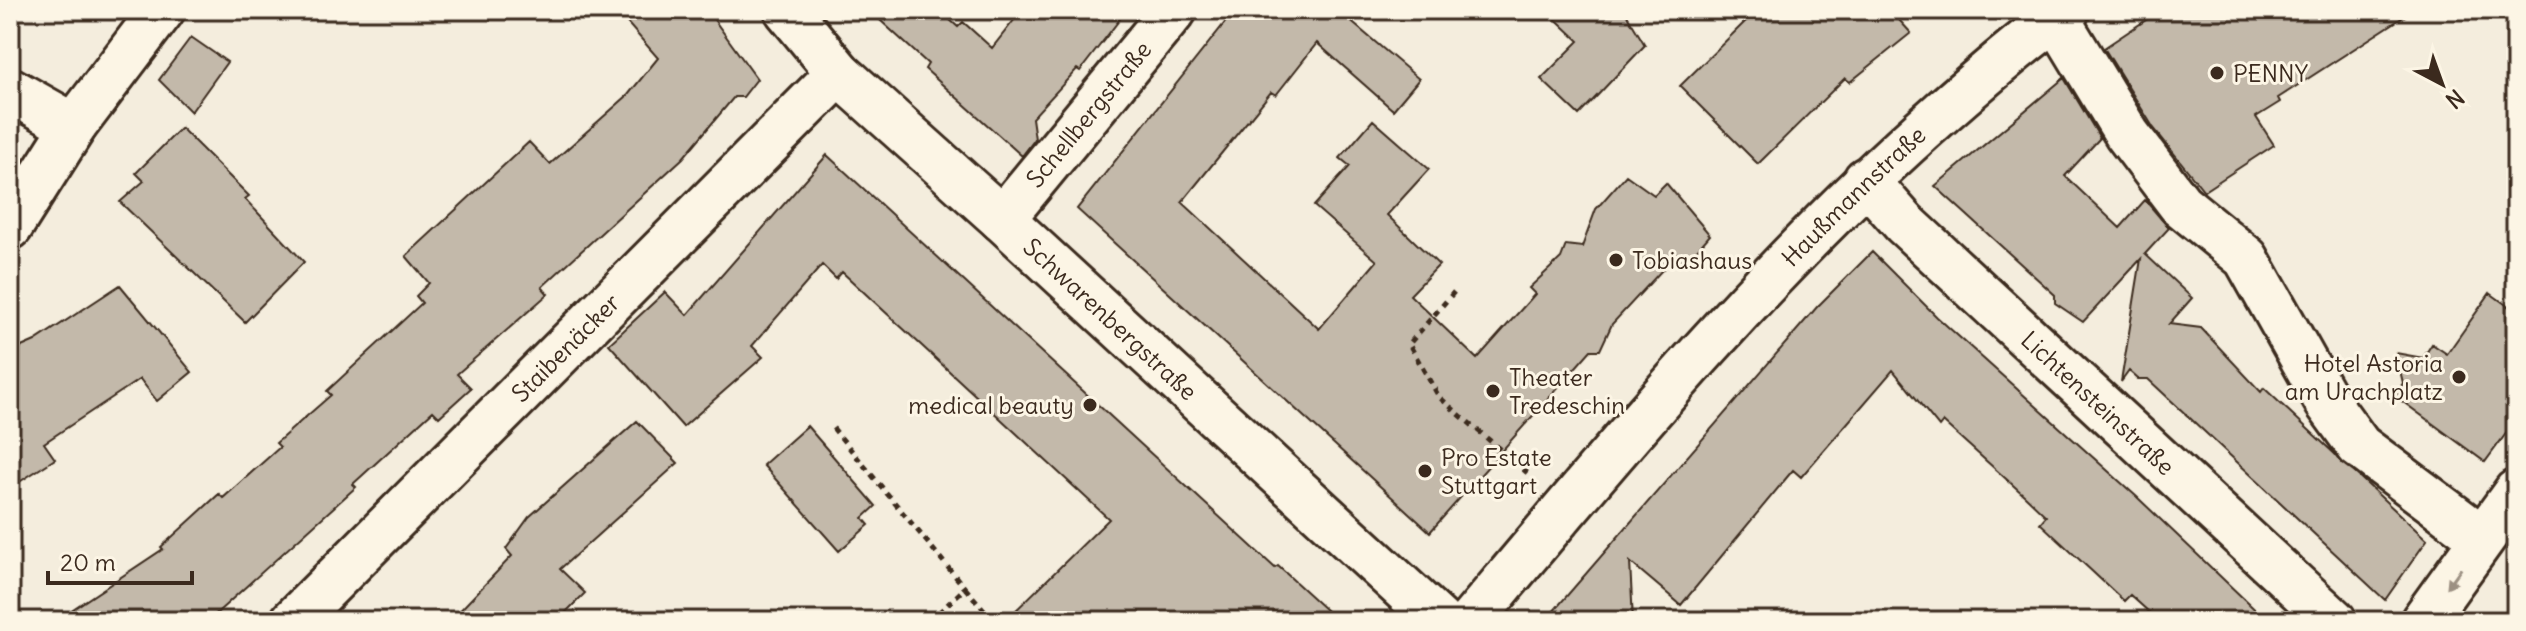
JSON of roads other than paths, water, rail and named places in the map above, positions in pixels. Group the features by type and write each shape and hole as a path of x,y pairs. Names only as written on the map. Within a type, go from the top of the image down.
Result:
{"street":[{"path":"10,227 74,126 162,10"},
{"name":"Schwarenbergstraße","path":"787,10 839,73 1439,621"},
{"name":"Schellbergstraße","path":"1002,219 1174,10"},
{"path":"2062,14 2127,134 2180,204 2246,258 2327,402 2359,446 2482,538"},
{"name":"Haußmannstraße","path":"1471,621 1762,287 1866,180 2062,14"},
{"name":"Staibenäcker","path":"293,621 839,73"},
{"path":"10,90 74,126"},
{"name":"Lichtensteinstraße","path":"1866,180 1904,223 2334,621"},
{"path":"2423,621 2516,492"}],"place":[{"name":"PENNY","path":"2217,73"},
{"name":"Tobiashaus","path":"1616,260"},
{"name":"Hotel Astoria am Urachplatz","path":"2459,377"},
{"name":"Theater Tredeschin","path":"1493,391"},
{"name":"medical beauty","path":"1090,405"},
{"name":"Pro Estate Stuttgart","path":"1425,471"}]}
